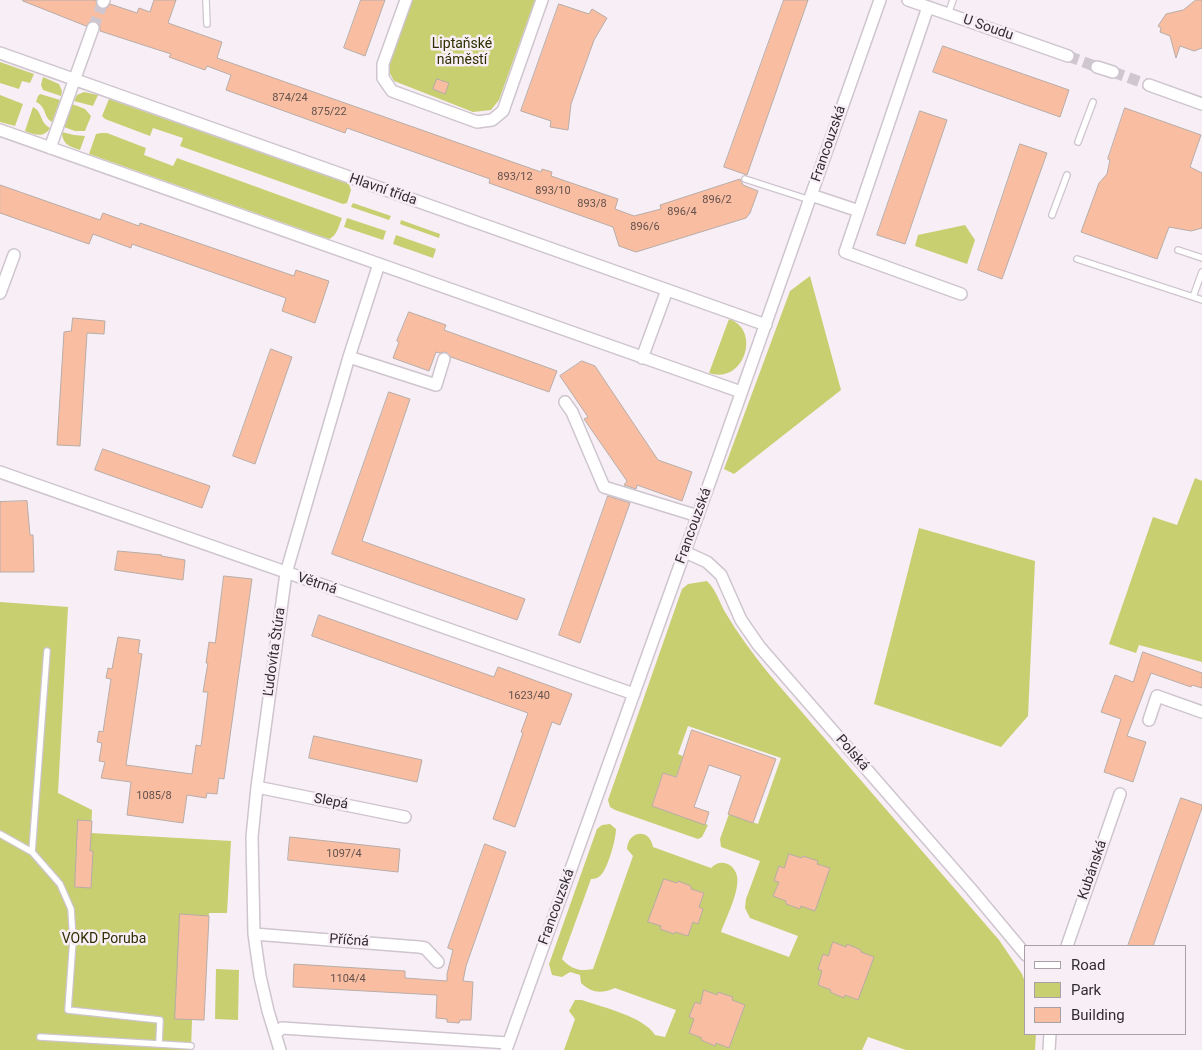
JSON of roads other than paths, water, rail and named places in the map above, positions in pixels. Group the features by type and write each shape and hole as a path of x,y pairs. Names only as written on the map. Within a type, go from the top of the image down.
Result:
{"street":[{"path":"406,0 383,64 383,78 392,91 477,122 492,120 503,111 542,0"},
{"name":"Francouzská","path":"507,1047 698,516 880,0"},
{"name":"U Soudu","path":"908,0 1068,56"},
{"path":"928,7 845,252 961,294"},
{"path":"50,148 93,28"},
{"name":"Hlavní třída","path":"0,53 766,325"},
{"path":"1149,85 1202,104"},
{"path":"0,130 741,392"},
{"path":"810,198 859,211"},
{"path":"0,293 14,255"},
{"name":"Ľudovíta Štúra","path":"280,1050 260,976 254,934 252,838 257,787 286,573 349,357 380,264"},
{"path":"642,358 667,290"},
{"path":"349,357 436,385 444,360"},
{"path":"565,402 572,412 604,487 698,516"},
{"name":"Větrná","path":"0,472 634,694"},
{"name":"Polská","path":"684,552 707,562 721,575 742,620 758,646 977,896 1024,953"},
{"path":"1149,720 1158,696 1202,712"},
{"name":"Slepá","path":"257,787 405,817"},
{"name":"Kubánská","path":"1067,945 1120,794"},
{"name":"Příčná","path":"254,934 419,947 425,948 438,962"},
{"path":"275,1034 282,1028 507,1047"},
{"path":"1049,1050 1050,1035"}],"lane":[{"path":"206,0 207,24"},
{"path":"948,14 953,0"},
{"path":"1078,142 1093,102"},
{"path":"1052,215 1067,175"},
{"path":"745,178 810,198"},
{"path":"1178,250 1202,258"},
{"path":"1078,259 1202,300"},
{"path":"1193,297 1202,272"},
{"path":"32,852 47,650"},
{"path":"0,834 32,852 60,884 71,909 73,940 68,1010 160,1020 159,1044"},
{"path":"40,1037 191,1046"}],"tunnel":[{"path":"93,28 103,2"},
{"path":"1068,56 1097,67"},
{"path":"1113,72 1149,85"}],"park label":[{"name":"Liptaňské náměstí","path":"462,52"},
{"name":"VOKD Poruba","path":"104,939"}]}
